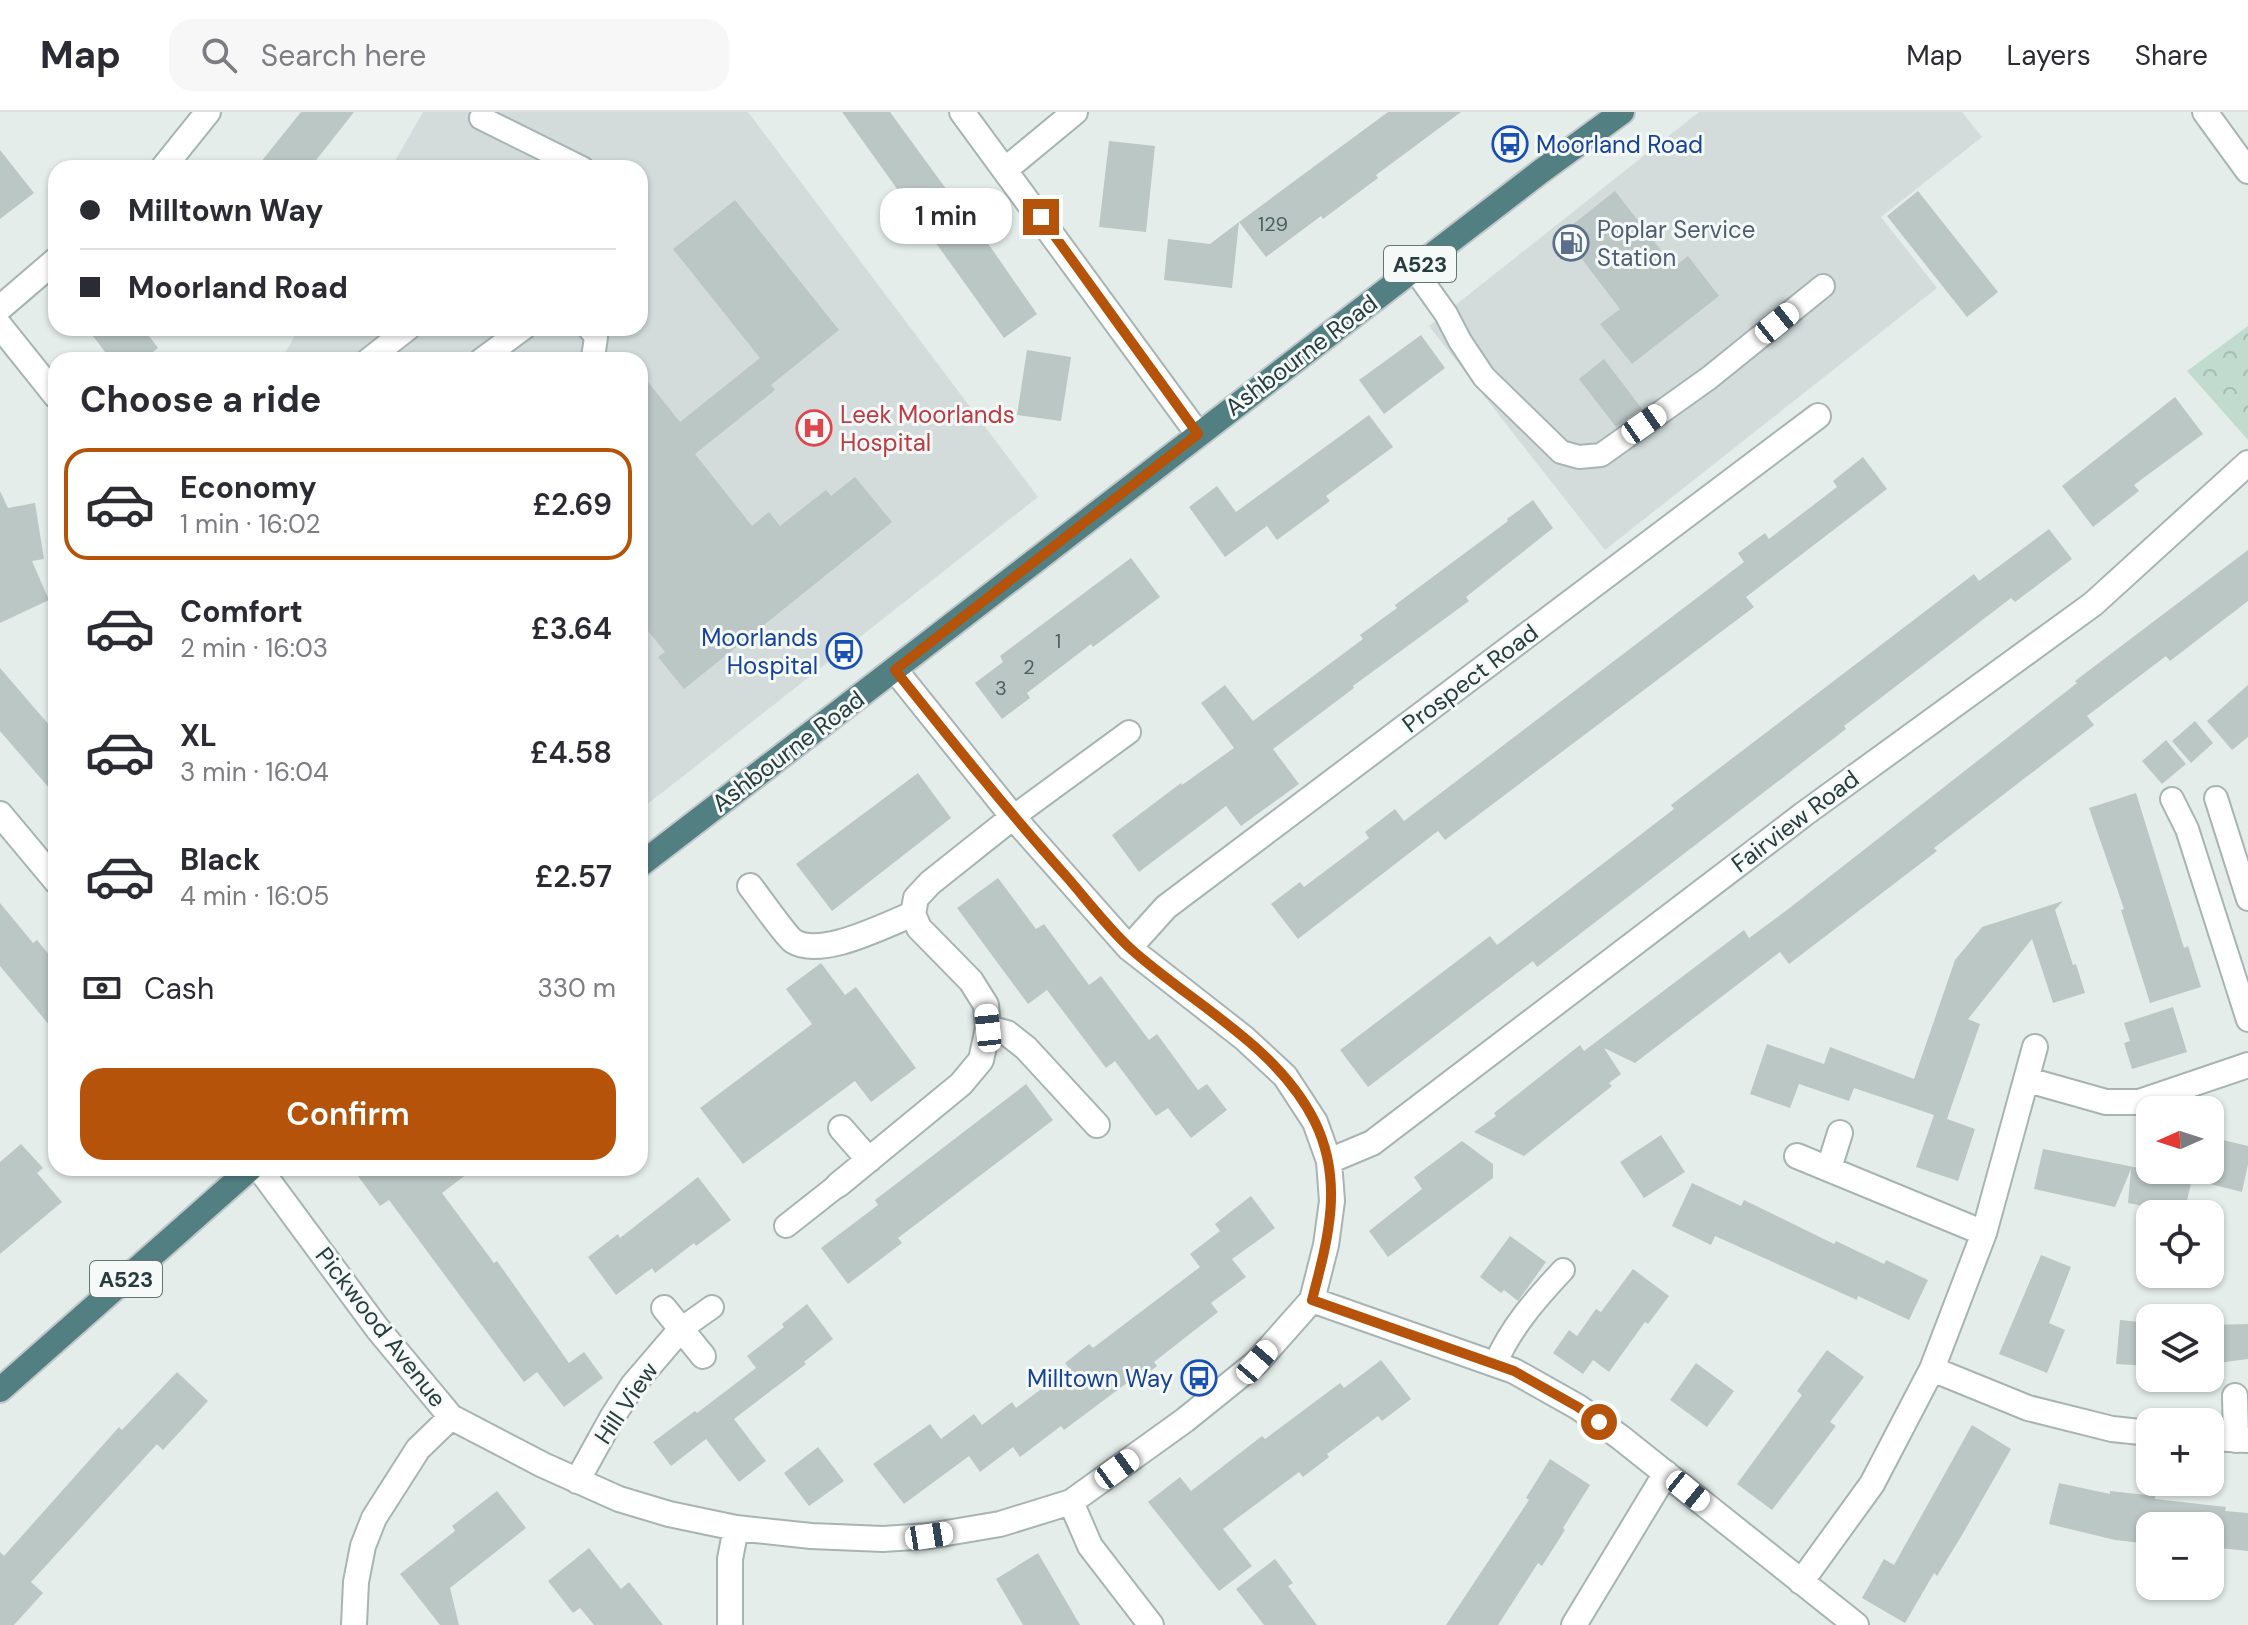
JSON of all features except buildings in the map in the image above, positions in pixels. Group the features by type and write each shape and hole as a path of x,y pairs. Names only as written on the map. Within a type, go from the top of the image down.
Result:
{"highway":[{"name":"Ashbourne Road","path":"648,859 1198,434 1622,112"},
{"name":"A523","path":"4,1377 242,1176"}],"street":[{"path":"169,160 208,112"},
{"path":"962,112 1198,434"},
{"path":"1006,169 1075,112"},
{"path":"2205,112 2248,171"},
{"path":"0,308 48,267"},
{"path":"0,326 48,386"},
{"name":"Prospect Road","path":"1129,948 1166,907 1818,416"},
{"name":"Fairview Road","path":"1329,1161 1372,1143 1804,814 2093,604 2248,463"},
{"name":"Pickwood Avenue","path":"265,1176 377,1328 451,1417 577,1481 631,1503 669,1514 736,1528 883,1539 1000,1524 1071,1502 1185,1420 1257,1362 1312,1300 1326,1245 1332,1201 1329,1161 1315,1122 1285,1076 1244,1038 1129,948 1013,817 895,670"},
{"path":"0,814 48,871"},
{"path":"838,1185 961,1084 981,1060 988,1028 986,1005 971,981 919,928 913,914 916,898 930,883 1013,817"},
{"path":"750,886 793,941 819,947 845,941 913,914"},
{"path":"988,1028 1007,1033 1026,1048 1097,1125"},
{"path":"1801,1582 1872,1484 1932,1369 1984,1233 2035,1047"},
{"path":"2028,1080 2106,1102 2139,1102 2248,1065"},
{"path":"841,1128 869,1160"},
{"path":"1829,1168 1840,1133"},
{"path":"1797,1156 1984,1233"},
{"path":"1312,1300 1514,1371 1578,1407 1856,1625"},
{"path":"664,1308 703,1356"},
{"name":"Hill View","path":"577,1481 633,1385 681,1329"},
{"path":"1932,1369 2028,1408 2112,1429 2136,1432"},
{"path":"2235,1396 2242,1440"},
{"path":"354,1625 356,1582 363,1546 374,1518 418,1449 451,1417"},
{"path":"1574,1625 1666,1473"},
{"path":"1071,1502 1090,1546 1151,1625"},
{"path":"730,1625 730,1559 736,1528"}],"lane":[{"path":"481,118 566,160"},
{"path":"1414,269 1484,377 1561,452 1579,457 1601,455 1613,447 1709,378 1823,286"},
{"path":"378,352 399,336"},
{"path":"492,352 513,336"},
{"path":"1013,817 1129,732"},
{"path":"2216,798 2248,899"},
{"path":"2172,799 2187,829 2248,1020"},
{"path":"786,1226 838,1185"},
{"path":"1495,1364 1512,1331 1563,1270"},
{"path":"681,1329 712,1307"}],"shaded area":[{"name":"Leek Moorlands Hospital","path":"423,112 748,112 1038,497 648,804 648,352 286,352 294,336 648,336 648,160 396,160"},
{"path":"1699,112 1962,112 1982,137 1881,217 1937,288 1605,550 1429,326"}],"green space":[{"path":"2248,326 2248,440 2187,371"}],"place":[{"name":"Moorland Road","path":"1510,144"},
{"name":"Poplar Service Station","path":"1571,243"},
{"name":"Leek Moorlands Hospital","path":"814,428"},
{"name":"Moorlands Hospital","path":"844,651"},
{"name":"Milltown Way","path":"1199,1378"}],"route":[{"path":"1041,217 1198,434 895,670 1013,817 1129,948 1244,1038 1285,1076 1315,1122 1329,1161 1332,1201 1326,1245 1312,1300 1514,1371 1599,1422"}]}
